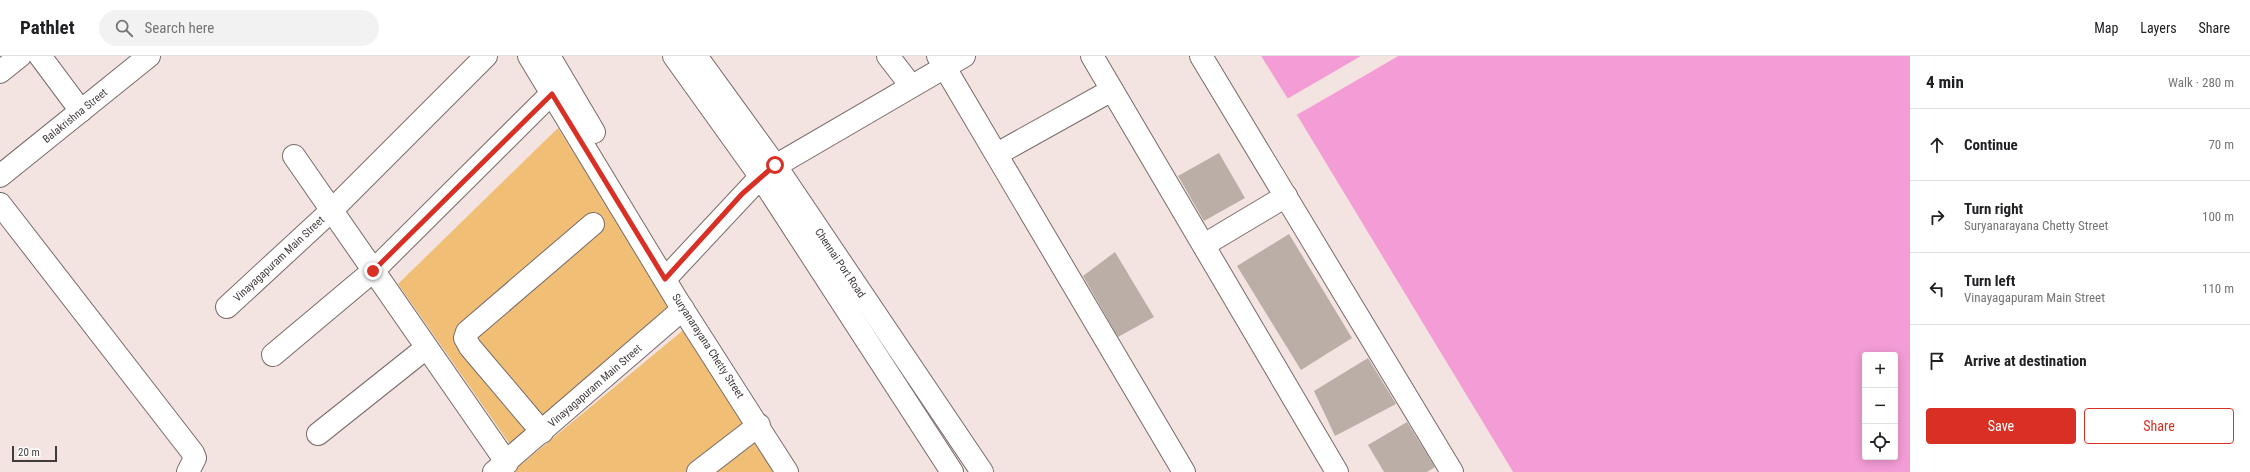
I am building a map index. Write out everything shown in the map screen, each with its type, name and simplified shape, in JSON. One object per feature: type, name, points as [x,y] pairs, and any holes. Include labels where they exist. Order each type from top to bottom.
[{"type":"street","points":[[0,72],[20,56]]},
{"type":"street","points":[[40,56],[81,112]]},
{"type":"street","name":"Balakrishna Street","points":[[0,176],[149,56]]},
{"type":"street","name":"Vinayagapuram Main Street","points":[[227,307],[331,211],[486,56]]},
{"type":"street","name":"Suryanarayana Chetty Street","points":[[529,56],[676,285],[802,472]]},
{"type":"street","name":"Suryanarayana Chetty Street","points":[[549,56],[676,285],[787,472]]},
{"type":"street","name":"Chennai Port Road","points":[[674,56],[766,175],[982,472]]},
{"type":"street","name":"Chennai Port Road","points":[[696,56],[766,175],[952,472]]},
{"type":"street","points":[[888,56],[905,78]]},
{"type":"street","name":"Vinayagapuram Main Street","points":[[294,156],[426,348],[500,467],[542,432],[676,285],[766,175],[942,61],[964,56]]},
{"type":"street","points":[[1092,56],[1337,472]]},
{"type":"street","points":[[1202,56],[1452,472]]},
{"type":"street","points":[[942,61],[1184,472]]},
{"type":"street","points":[[997,154],[1112,90]]},
{"type":"street","points":[[273,355],[373,271],[552,94]]},
{"type":"street","points":[[1204,245],[1286,196]]},
{"type":"street","points":[[0,204],[193,453],[195,458],[188,472]]},
{"type":"street","points":[[542,432],[470,347],[466,338],[467,332],[593,224]]},
{"type":"street","points":[[318,434],[426,348]]},
{"type":"street","points":[[698,472],[759,425]]},
{"type":"shaded area","points":[[1261,56],[1361,56],[1287,99]]},
{"type":"shaded area","points":[[1398,56],[1910,56],[1910,472],[1513,472],[1296,115]]},
{"type":"shaded area","points":[[558,128],[674,308],[512,447],[398,284]]},
{"type":"shaded area","points":[[687,327],[778,472],[512,472]]},
{"type":"pier","points":[[1259,56],[1261,56],[1288,99],[1363,56],[1288,101]]},
{"type":"pier","points":[[1394,56],[1398,56],[1297,115],[1513,472],[1510,472],[1295,116]]},
{"type":"building","points":[[1219,153],[1245,198],[1204,221],[1178,176]]},
{"type":"building","points":[[1289,234],[1352,338],[1301,370],[1237,266]]},
{"type":"building","points":[[1115,252],[1154,317],[1118,337],[1083,276]]},
{"type":"building","points":[[1368,358],[1396,404],[1335,436],[1314,391]]},
{"type":"building","points":[[1407,422],[1435,467],[1427,472],[1384,472],[1368,445]]},
{"type":"route","points":[[373,271],[552,94],[665,279],[742,194],[760,176],[775,165]]}]
